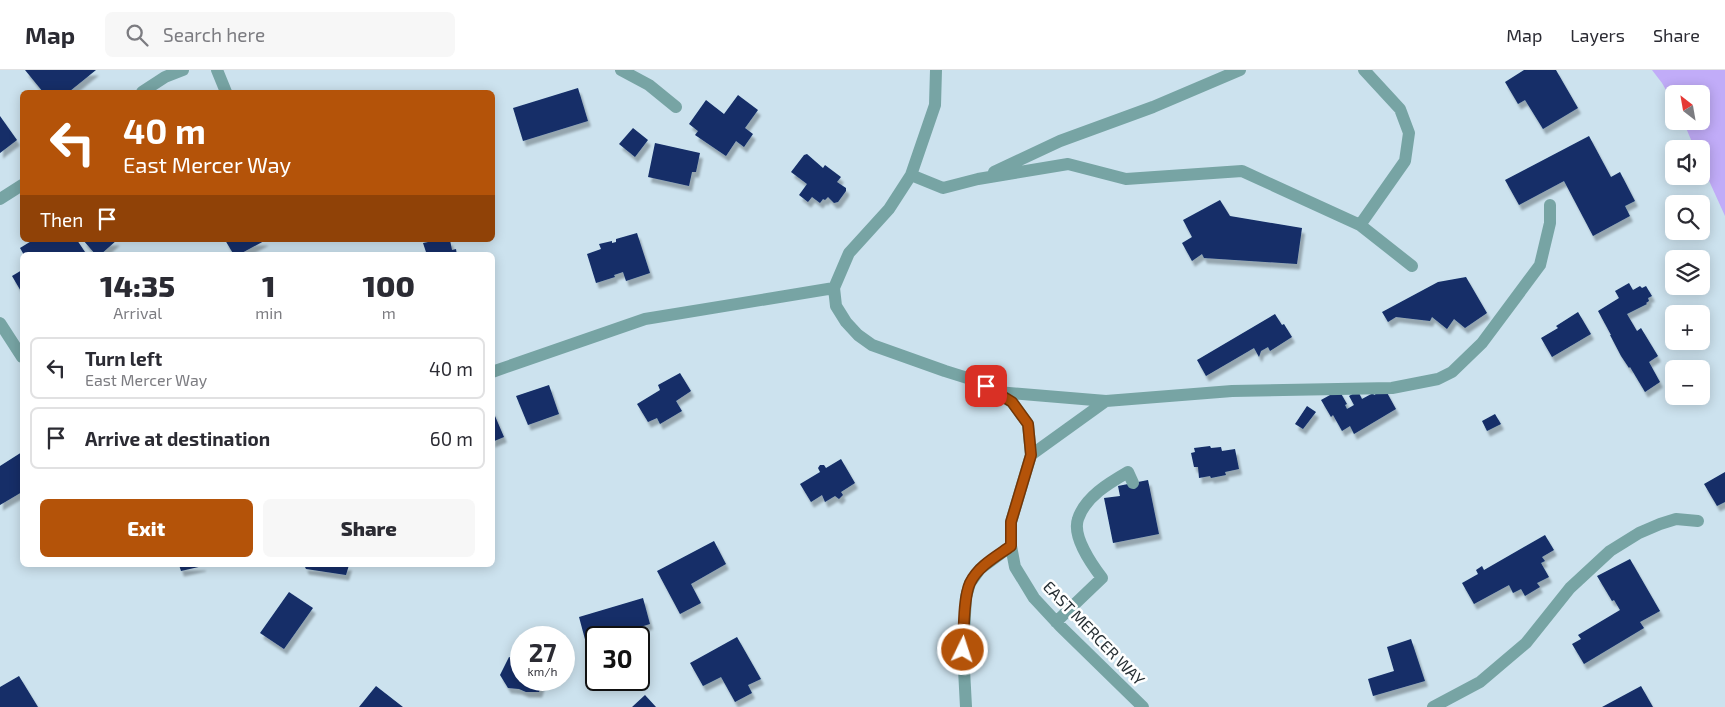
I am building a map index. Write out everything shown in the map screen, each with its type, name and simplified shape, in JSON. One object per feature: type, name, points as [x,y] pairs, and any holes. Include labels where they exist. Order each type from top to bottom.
[{"type":"street","points":[[145,90],[165,77],[183,70]]},
{"type":"street","points":[[217,70],[225,90]]},
{"type":"street","points":[[621,70],[649,85],[676,107]]},
{"type":"street","points":[[495,371],[645,318],[834,288],[849,253],[889,209],[911,175],[935,105],[936,70]]},
{"type":"street","points":[[978,179],[1060,141],[1153,107],[1240,70]]},
{"type":"street","points":[[1360,225],[1405,161],[1409,133],[1400,109],[1364,70]]},
{"type":"street","points":[[911,175],[944,188],[978,179],[1068,164],[1126,179],[1242,171],[1360,225],[1412,266]]},
{"type":"street","points":[[0,200],[20,186]]},
{"type":"street","points":[[995,391],[1106,401],[1232,391],[1392,388],[1438,378],[1452,372],[1482,343],[1540,265],[1550,224],[1550,205]]},
{"type":"street","name":"EAST MERCER WAY","points":[[834,288],[836,306],[846,322],[858,335],[872,345],[945,372],[977,381],[1012,402],[1028,424],[1031,455],[1011,522],[1011,546],[1015,567],[1034,598],[1056,622],[1144,706]]},
{"type":"street","points":[[0,323],[20,354]]},
{"type":"street","points":[[1031,455],[1106,401]]},
{"type":"street","points":[[1056,622],[1102,578],[1090,563],[1079,539],[1077,520],[1085,506],[1106,485],[1128,472],[1133,483]]},
{"type":"street","points":[[1433,707],[1480,682],[1526,643],[1570,588],[1610,551],[1639,533],[1660,524],[1676,519],[1698,521]]},
{"type":"street","points":[[966,707],[963,650],[966,597],[970,583],[980,570],[1011,546]]},
{"type":"shaded area","points":[[1652,70],[1725,70],[1725,216],[1710,183],[1710,140],[1691,140],[1687,130],[1710,130],[1710,85],[1665,85],[1665,88]]},
{"type":"building","points":[[25,70],[96,70],[71,90],[41,90]]},
{"type":"building","points":[[1524,70],[1556,70],[1578,108],[1543,129],[1525,100],[1518,104],[1505,82]]},
{"type":"building","points":[[578,88],[588,121],[523,141],[513,108]]},
{"type":"building","points":[[738,95],[758,110],[745,128],[753,134],[744,147],[736,141],[726,156],[695,135],[698,131],[689,124],[706,100],[724,114]]},
{"type":"building","points":[[0,116],[17,140],[0,153]]},
{"type":"building","points":[[633,128],[648,140],[635,157],[619,144]]},
{"type":"building","points":[[1589,136],[1611,177],[1620,172],[1635,201],[1625,206],[1630,216],[1593,236],[1564,181],[1519,205],[1505,180]]},
{"type":"building","points":[[655,143],[700,153],[696,172],[692,172],[689,186],[648,177]]},
{"type":"building","points":[[807,154],[823,168],[825,165],[841,177],[837,182],[846,188],[846,191],[838,202],[834,203],[828,197],[820,203],[812,197],[808,202],[799,195],[807,184],[791,172],[804,155]]},
{"type":"building","points":[[1220,200],[1230,216],[1302,228],[1297,264],[1204,258],[1202,254],[1192,261],[1182,243],[1192,237],[1183,220]]},
{"type":"building","points":[[637,233],[650,273],[626,281],[623,272],[614,275],[615,277],[596,283],[587,254],[601,249],[599,244],[616,242],[616,239]]},
{"type":"building","points":[[30,242],[78,242],[85,252],[22,252],[20,248]]},
{"type":"building","points":[[85,242],[115,242],[103,252],[93,252]]},
{"type":"building","points":[[226,242],[262,242],[244,252],[232,252]]},
{"type":"building","points":[[450,242],[452,250],[456,249],[456,252],[426,252],[423,243]]},
{"type":"building","points":[[20,271],[20,290],[12,276]]},
{"type":"building","points":[[1466,277],[1487,313],[1465,328],[1454,319],[1447,329],[1432,317],[1430,321],[1396,317],[1388,322],[1382,312],[1438,282]]},
{"type":"building","points":[[1629,283],[1633,290],[1640,286],[1642,288],[1646,286],[1652,296],[1648,298],[1647,304],[1627,314],[1637,331],[1641,328],[1658,356],[1649,362],[1660,382],[1645,392],[1621,356],[1598,311],[1619,298],[1615,291]]},
{"type":"building","points":[[1578,312],[1591,334],[1552,357],[1541,338],[1558,328],[1556,326]]},
{"type":"building","points":[[1275,314],[1292,337],[1270,351],[1268,347],[1261,351],[1259,357],[1254,348],[1206,376],[1197,360]]},
{"type":"building","points":[[680,373],[691,391],[676,401],[682,411],[660,424],[657,418],[648,422],[637,404],[660,390],[658,385]]},
{"type":"building","points":[[549,385],[559,414],[528,425],[516,396]]},
{"type":"building","points":[[1385,389],[1396,409],[1354,434],[1350,426],[1342,431],[1333,415],[1331,417],[1321,400],[1339,390],[1347,404],[1345,405],[1347,409],[1354,405],[1349,396],[1358,391],[1362,399]]},
{"type":"building","points":[[1307,406],[1316,412],[1303,429],[1295,424]]},
{"type":"building","points":[[1495,414],[1501,424],[1487,431],[1482,421]]},
{"type":"building","points":[[495,416],[504,437],[495,441]]},
{"type":"building","points":[[1210,446],[1211,448],[1221,447],[1222,451],[1235,449],[1239,469],[1225,472],[1226,475],[1199,478],[1198,467],[1194,467],[1191,453],[1195,452],[1194,448]]},
{"type":"building","points":[[20,453],[20,493],[0,505],[0,466]]},
{"type":"building","points":[[841,459],[855,483],[841,492],[843,495],[839,499],[835,496],[825,502],[822,495],[811,502],[800,484],[820,472],[818,468],[820,465],[824,465],[826,468]]},
{"type":"building","points":[[1725,472],[1725,502],[1717,506],[1704,484]]},
{"type":"building","points":[[1148,480],[1159,534],[1113,543],[1104,498],[1120,496],[1118,486]]},
{"type":"building","points":[[1545,535],[1554,550],[1542,557],[1545,561],[1541,563],[1549,577],[1537,583],[1540,587],[1525,596],[1521,589],[1513,593],[1509,585],[1474,604],[1462,583],[1478,574],[1476,570],[1482,566],[1484,570]]},
{"type":"building","points":[[714,541],[726,564],[691,584],[701,603],[680,614],[657,571]]},
{"type":"building","points":[[1630,559],[1660,611],[1640,622],[1644,628],[1584,664],[1572,644],[1581,639],[1578,635],[1620,610],[1614,600],[1612,601],[1597,576]]},
{"type":"building","points":[[180,567],[199,567],[181,571]]},
{"type":"building","points":[[305,567],[348,567],[346,575],[306,569]]},
{"type":"building","points":[[289,592],[313,608],[284,649],[260,633]]},
{"type":"building","points":[[643,598],[650,624],[644,626],[585,626],[585,639],[579,617]]},
{"type":"building","points":[[737,637],[761,679],[748,685],[752,693],[735,702],[721,677],[703,686],[690,663]]},
{"type":"building","points":[[1411,639],[1425,681],[1373,696],[1368,679],[1394,671],[1387,647]]},
{"type":"building","points":[[509,657],[510,657],[510,688],[500,675]]},
{"type":"building","points":[[19,676],[38,707],[0,707],[0,687]]},
{"type":"building","points":[[376,686],[403,707],[359,707]]},
{"type":"building","points":[[1641,686],[1653,707],[1602,707]]},
{"type":"building","points":[[645,695],[656,707],[632,707]]},
{"type":"route","points":[[963,650],[966,597],[970,583],[991,560],[1011,546],[1011,522],[1031,455],[1028,424],[1012,402],[986,386]]}]
